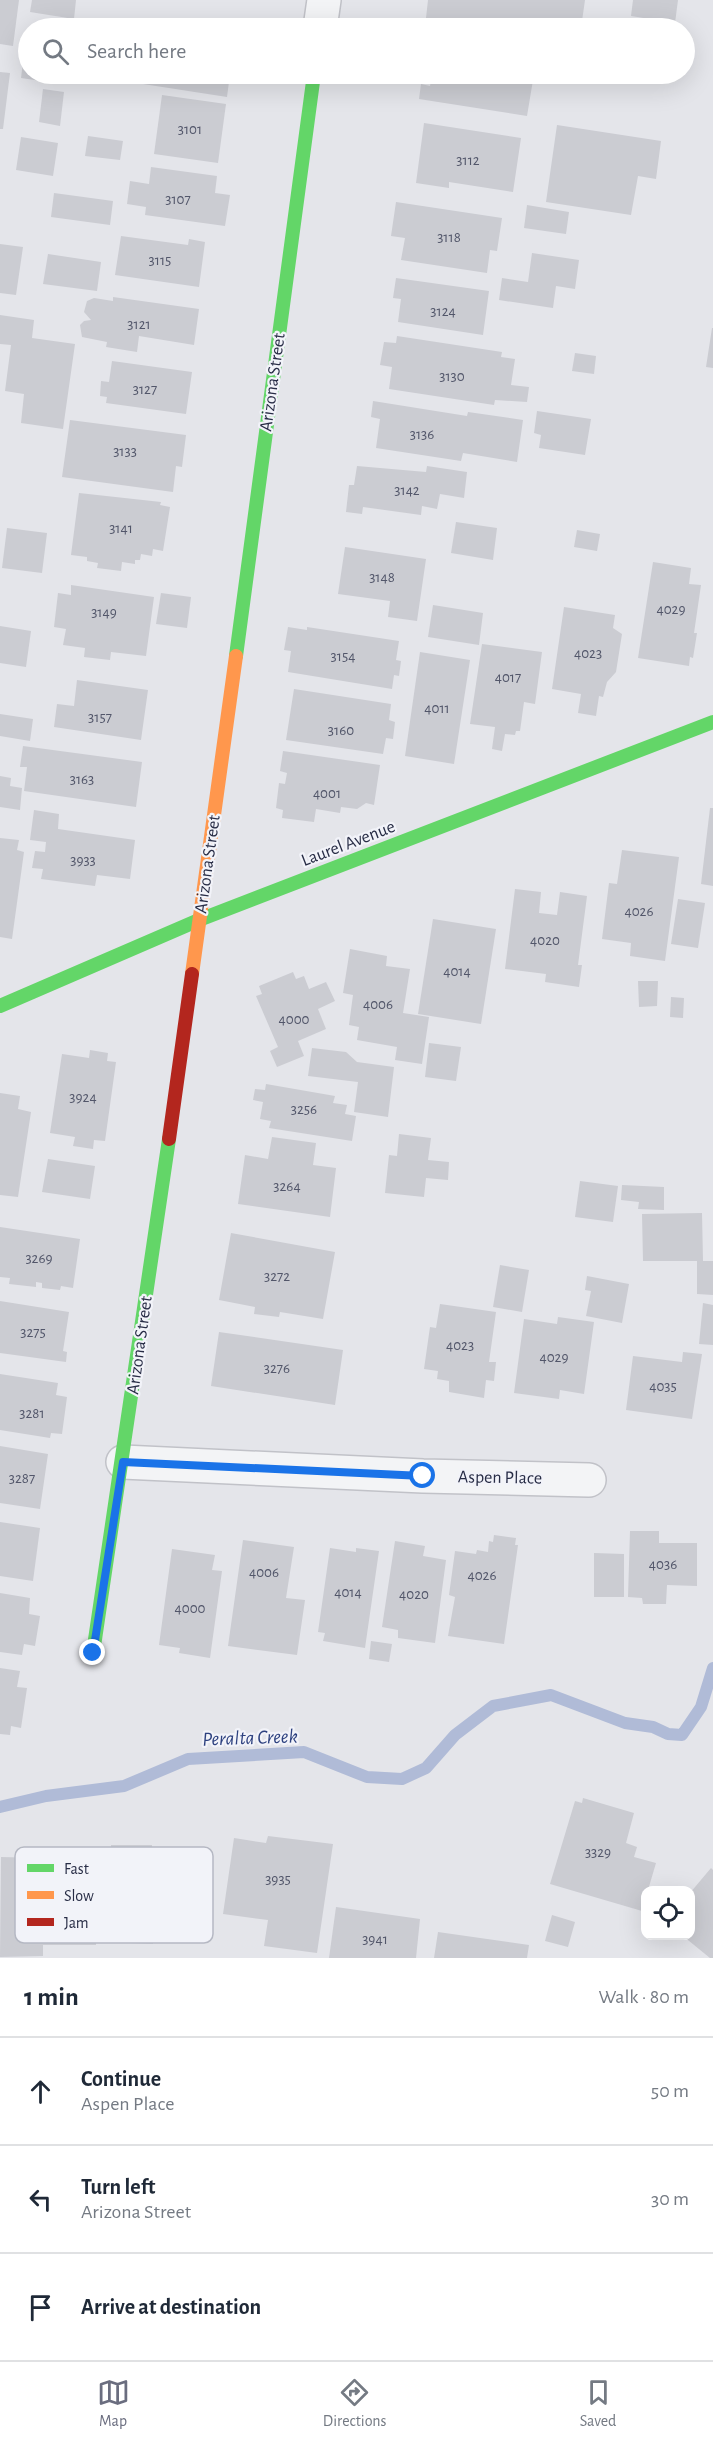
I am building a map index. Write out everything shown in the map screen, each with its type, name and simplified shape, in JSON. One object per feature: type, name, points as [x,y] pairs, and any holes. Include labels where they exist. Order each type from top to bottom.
[{"type":"street","points":[[321,18],[324,0]]},
{"type":"street","name":"Arizona Street","points":[[93,1653],[123,1462],[199,920],[313,84]]},
{"type":"street","name":"Laurel Avenue","points":[[0,1006],[199,920],[713,722]]},
{"type":"street","name":"Aspen Place","points":[[123,1462],[423,1476],[589,1480]]},
{"type":"building","points":[[0,0],[19,0],[13,46],[0,44]]},
{"type":"building","points":[[32,0],[76,0],[74,18],[30,12]]},
{"type":"building","points":[[428,0],[585,0],[582,18],[426,18]]},
{"type":"building","points":[[633,0],[678,0],[676,18],[631,16]]},
{"type":"building","points":[[0,72],[10,73],[3,129],[0,129]]},
{"type":"building","points":[[143,84],[229,84],[227,97]]},
{"type":"building","points":[[421,84],[430,86],[430,84],[532,84],[527,116],[419,99]]},
{"type":"building","points":[[43,89],[64,92],[60,126],[39,122]]},
{"type":"building","points":[[162,95],[226,104],[218,163],[154,154]]},
{"type":"building","points":[[424,123],[521,138],[513,192],[449,182],[449,188],[416,183]]},
{"type":"building","points":[[557,125],[661,141],[656,179],[638,176],[631,215],[546,202]]},
{"type":"building","points":[[88,136],[123,141],[120,160],[85,156]]},
{"type":"building","points":[[21,137],[58,143],[53,176],[16,170]]},
{"type":"building","points":[[151,167],[217,176],[215,193],[230,195],[225,226],[145,215],[146,207],[127,204],[130,181],[149,184]]},
{"type":"building","points":[[54,193],[113,201],[110,225],[51,217]]},
{"type":"building","points":[[396,202],[502,218],[497,251],[490,250],[487,273],[401,260],[405,238],[391,236]]},
{"type":"building","points":[[527,205],[569,212],[566,234],[524,228]]},
{"type":"building","points":[[121,236],[188,245],[189,239],[205,242],[199,287],[115,275]]},
{"type":"building","points":[[0,244],[23,247],[16,295],[0,293]]},
{"type":"building","points":[[532,253],[579,260],[575,289],[556,286],[553,308],[499,300],[502,278],[528,282]]},
{"type":"building","points":[[48,254],[101,262],[97,291],[43,284]]},
{"type":"building","points":[[396,278],[489,291],[483,335],[398,322],[401,299],[393,298]]},
{"type":"building","points":[[113,297],[199,309],[194,345],[139,336],[137,352],[106,347],[107,342],[82,337],[80,325],[84,321],[91,320],[84,312],[87,301],[94,298],[113,301]]},
{"type":"building","points":[[0,315],[34,320],[32,338],[75,344],[63,429],[21,423],[24,394],[5,391],[11,345],[0,344]]},
{"type":"building","points":[[713,328],[713,368],[706,367]]},
{"type":"building","points":[[397,336],[502,352],[501,357],[515,359],[511,385],[529,387],[527,402],[495,400],[494,405],[389,389],[392,367],[380,365],[384,342],[396,343]]},
{"type":"building","points":[[575,353],[596,356],[594,374],[572,371]]},
{"type":"building","points":[[112,361],[192,372],[186,414],[106,403],[107,397],[100,396],[101,381],[109,382]]},
{"type":"building","points":[[373,401],[467,416],[468,412],[523,420],[517,462],[463,453],[461,461],[376,448],[380,419],[371,417]]},
{"type":"building","points":[[537,411],[591,419],[585,455],[539,448],[541,435],[534,433]]},
{"type":"building","points":[[70,420],[186,435],[182,467],[176,466],[173,492],[62,477]]},
{"type":"building","points":[[357,466],[426,472],[427,466],[467,472],[464,498],[440,494],[437,509],[422,506],[421,515],[363,507],[362,514],[346,512],[349,485],[354,485]]},
{"type":"building","points":[[79,493],[161,502],[160,505],[170,507],[163,551],[153,549],[152,556],[141,554],[140,560],[135,560],[135,564],[122,562],[121,571],[97,568],[98,563],[87,561],[87,557],[71,555]]},
{"type":"building","points":[[456,522],[497,528],[493,560],[451,553]]},
{"type":"building","points":[[7,528],[47,533],[42,573],[2,568]]},
{"type":"building","points":[[577,530],[600,534],[597,551],[574,547]]},
{"type":"building","points":[[345,547],[426,559],[417,621],[388,617],[390,601],[338,594]]},
{"type":"building","points":[[653,562],[691,568],[689,584],[701,585],[694,633],[697,633],[693,658],[690,657],[689,666],[638,658]]},
{"type":"building","points":[[71,585],[154,597],[146,656],[111,652],[110,660],[84,657],[85,648],[63,645],[66,629],[54,627],[58,593],[71,595]]},
{"type":"building","points":[[161,593],[191,597],[187,628],[156,624]]},
{"type":"building","points":[[433,605],[483,613],[479,645],[428,637]]},
{"type":"building","points":[[564,607],[615,615],[613,628],[622,634],[616,672],[607,682],[603,697],[599,696],[596,716],[578,713],[581,694],[552,689]]},
{"type":"building","points":[[0,626],[31,631],[26,667],[0,663]]},
{"type":"building","points":[[288,627],[307,630],[307,627],[399,641],[396,660],[401,661],[399,676],[394,675],[392,689],[288,672],[291,651],[284,650]]},
{"type":"building","points":[[482,644],[542,652],[535,704],[524,702],[520,731],[516,731],[515,735],[505,734],[502,751],[492,749],[495,727],[470,724]]},
{"type":"building","points":[[420,652],[470,660],[454,764],[405,756]]},
{"type":"building","points":[[77,680],[148,690],[141,740],[54,727],[57,704],[74,706]]},
{"type":"building","points":[[294,689],[391,704],[389,720],[395,722],[393,739],[386,738],[383,754],[286,740]]},
{"type":"building","points":[[0,714],[33,719],[30,741],[0,736]]},
{"type":"building","points":[[23,746],[142,762],[136,807],[24,791],[27,767],[20,767]]},
{"type":"building","points":[[283,751],[380,765],[374,805],[366,803],[357,809],[341,807],[340,813],[316,809],[314,822],[282,818],[283,810],[276,808],[279,783],[285,784],[287,773],[280,771]]},
{"type":"building","points":[[0,776],[11,778],[10,786],[22,788],[20,810],[0,807]]},
{"type":"building","points":[[710,808],[713,808],[713,886],[701,884]]},
{"type":"building","points":[[34,810],[59,814],[58,829],[135,840],[130,879],[97,875],[95,886],[41,879],[43,869],[32,868],[35,851],[45,852],[46,842],[30,840]]},
{"type":"building","points":[[0,838],[19,840],[17,850],[24,852],[12,939],[0,937]]},
{"type":"building","points":[[622,850],[679,857],[665,961],[630,956],[631,943],[602,939],[609,883],[617,884]]},
{"type":"building","points":[[515,889],[541,892],[539,913],[557,915],[560,892],[587,896],[578,965],[582,965],[579,987],[545,982],[546,974],[505,969]]},
{"type":"building","points":[[678,899],[705,903],[698,948],[671,944]]},
{"type":"building","points":[[433,919],[496,929],[481,1024],[418,1014]]},
{"type":"building","points":[[350,949],[387,956],[386,966],[410,969],[403,1013],[429,1017],[422,1064],[395,1060],[397,1047],[357,1040],[359,1027],[349,1025],[353,995],[343,993]]},
{"type":"building","points":[[293,972],[296,979],[304,976],[309,989],[326,982],[335,1001],[318,1009],[326,1029],[298,1041],[304,1056],[277,1067],[270,1051],[278,1047],[256,996],[262,994],[259,986]]},
{"type":"building","points":[[638,981],[658,981],[657,1006],[639,1007]]},
{"type":"building","points":[[671,997],[684,998],[683,1018],[670,1017]]},
{"type":"building","points":[[429,1043],[461,1047],[456,1081],[425,1077]]},
{"type":"building","points":[[312,1048],[346,1052],[357,1062],[394,1067],[388,1117],[354,1112],[358,1082],[308,1076]]},
{"type":"building","points":[[90,1050],[108,1053],[107,1061],[116,1062],[105,1141],[94,1140],[93,1149],[73,1146],[75,1137],[50,1133],[62,1054],[89,1058]]},
{"type":"building","points":[[266,1084],[335,1096],[333,1103],[347,1105],[345,1114],[356,1116],[352,1141],[269,1128],[271,1121],[260,1119],[263,1102],[253,1100],[255,1089],[265,1090]]},
{"type":"building","points":[[0,1093],[20,1096],[18,1109],[31,1112],[18,1197],[0,1195]]},
{"type":"building","points":[[399,1134],[431,1138],[428,1160],[449,1162],[448,1180],[426,1178],[424,1197],[385,1193],[389,1155],[397,1156]]},
{"type":"building","points":[[272,1137],[316,1143],[313,1165],[336,1168],[330,1217],[238,1204],[245,1155],[268,1159]]},
{"type":"building","points":[[48,1159],[95,1166],[90,1199],[42,1192]]},
{"type":"building","points":[[580,1181],[618,1186],[613,1222],[575,1217]]},
{"type":"building","points":[[622,1185],[664,1187],[664,1210],[638,1209],[639,1202],[621,1200]]},
{"type":"building","points":[[702,1213],[703,1261],[713,1261],[713,1295],[697,1294],[697,1261],[643,1261],[642,1214]]},
{"type":"building","points":[[0,1227],[80,1239],[73,1288],[61,1286],[60,1290],[42,1288],[42,1283],[36,1282],[36,1287],[9,1284],[10,1278],[0,1277]]},
{"type":"building","points":[[231,1233],[335,1252],[323,1319],[280,1312],[279,1317],[254,1314],[255,1307],[219,1300]]},
{"type":"building","points":[[500,1265],[529,1270],[522,1312],[493,1307]]},
{"type":"building","points":[[587,1276],[629,1284],[622,1323],[586,1316],[591,1291],[585,1290]]},
{"type":"building","points":[[0,1301],[69,1312],[63,1351],[67,1352],[66,1362],[0,1353]]},
{"type":"building","points":[[703,1303],[713,1305],[713,1345],[699,1344]]},
{"type":"building","points":[[440,1304],[496,1312],[489,1362],[496,1362],[494,1381],[486,1380],[484,1398],[449,1392],[449,1381],[437,1379],[438,1371],[424,1369],[430,1327],[436,1328]]},
{"type":"building","points":[[558,1317],[594,1322],[584,1394],[560,1390],[559,1399],[514,1393],[524,1319],[557,1324]]},
{"type":"building","points":[[219,1332],[343,1350],[335,1405],[211,1386]]},
{"type":"building","points":[[683,1352],[702,1354],[692,1419],[626,1410],[633,1356],[682,1362]]},
{"type":"building","points":[[0,1374],[58,1383],[56,1395],[67,1397],[62,1434],[51,1433],[50,1438],[0,1430]]},
{"type":"building","points":[[0,1446],[48,1454],[40,1509],[0,1503]]},
{"type":"building","points":[[0,1522],[40,1528],[33,1581],[0,1576]]},
{"type":"building","points":[[630,1531],[659,1531],[659,1543],[697,1543],[697,1586],[667,1585],[666,1604],[643,1604],[642,1598],[628,1597]]},
{"type":"building","points":[[494,1535],[516,1538],[515,1545],[518,1545],[504,1644],[448,1636],[455,1597],[449,1595],[455,1551],[476,1554],[477,1550],[488,1552],[489,1541],[493,1542]]},
{"type":"building","points":[[243,1540],[294,1547],[286,1598],[305,1600],[297,1655],[228,1646]]},
{"type":"building","points":[[395,1541],[425,1546],[423,1556],[446,1560],[435,1643],[398,1638],[398,1630],[382,1627]]},
{"type":"building","points":[[330,1548],[356,1552],[356,1548],[379,1551],[365,1648],[323,1641],[325,1633],[318,1632]]},
{"type":"building","points":[[172,1549],[215,1555],[212,1570],[222,1571],[210,1658],[179,1653],[180,1648],[159,1645]]},
{"type":"building","points":[[594,1553],[624,1554],[624,1597],[594,1597]]},
{"type":"building","points":[[0,1593],[30,1598],[29,1614],[40,1616],[35,1646],[24,1644],[22,1655],[0,1652]]},
{"type":"building","points":[[371,1641],[392,1644],[389,1662],[369,1659]]},
{"type":"building","points":[[0,1668],[20,1671],[17,1687],[27,1688],[21,1728],[11,1726],[10,1735],[0,1734]]},
{"type":"building","points":[[583,1798],[634,1813],[626,1843],[637,1847],[634,1857],[656,1863],[649,1886],[641,1886],[641,1911],[550,1884],[575,1801],[582,1803]]},
{"type":"building","points":[[268,1836],[333,1844],[317,1953],[264,1946],[268,1920],[223,1914],[234,1838],[266,1843]]},
{"type":"building","points":[[111,1845],[152,1845],[152,1847],[111,1847]]},
{"type":"building","points":[[1,1857],[15,1857],[15,1943],[96,1943],[96,1945],[43,1945],[43,1956],[0,1957]]},
{"type":"building","points":[[711,1868],[713,1870],[713,1958],[688,1940],[695,1940],[695,1887]]},
{"type":"building","points":[[336,1907],[420,1919],[416,1958],[329,1958]]},
{"type":"building","points":[[552,1915],[575,1922],[568,1947],[545,1941]]},
{"type":"building","points":[[438,1932],[529,1945],[527,1958],[434,1958]]},
{"type":"waterway","name":"Peralta Creek","points":[[0,1807],[46,1796],[124,1786],[188,1759],[304,1752],[367,1777],[402,1779],[426,1768],[455,1735],[493,1706],[551,1695],[625,1723],[653,1727],[668,1734],[682,1735],[701,1707],[713,1668]]},
{"type":"traffic: fast","points":[[236,656],[313,84]]},
{"type":"traffic: fast","points":[[0,1006],[199,920],[713,722]]},
{"type":"traffic: fast","points":[[93,1653],[169,1139]]},
{"type":"traffic: slow","points":[[192,974],[236,656]]},
{"type":"traffic: jam","points":[[169,1139],[192,974]]},
{"type":"route","points":[[93,1653],[123,1462],[423,1476]]}]
